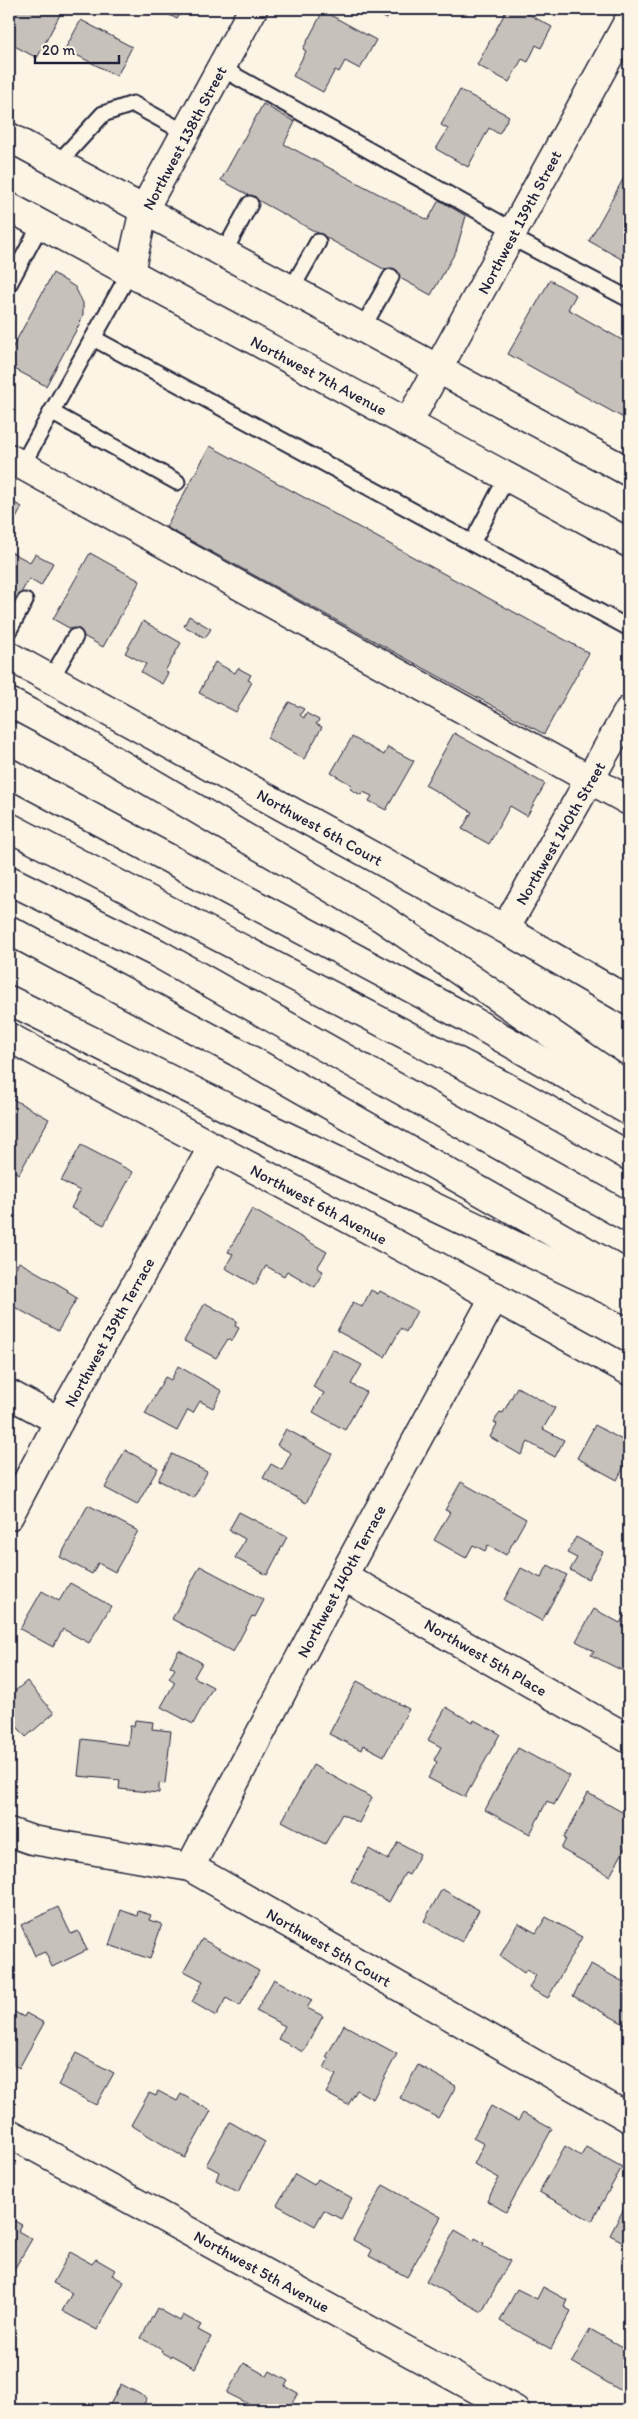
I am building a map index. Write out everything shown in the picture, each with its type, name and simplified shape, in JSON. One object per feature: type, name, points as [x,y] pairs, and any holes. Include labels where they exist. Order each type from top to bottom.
[{"type":"main road","name":"Northwest 138th Street","points":[[130,272],[144,209],[253,9]]},
{"type":"main road","name":"Northwest 139th Street","points":[[408,423],[440,369],[629,20]]},
{"type":"main road","points":[[9,137],[292,288],[629,472]]},
{"type":"main road","name":"Northwest 7th Avenue","points":[[11,213],[41,224],[629,543]]},
{"type":"main road","points":[[15,462],[629,801]]},
{"type":"main road","name":"Northwest 6th Court","points":[[9,656],[505,929],[629,1001]]},
{"type":"main road","points":[[9,702],[76,738],[382,918],[629,1087]]},
{"type":"main road","name":"Northwest 140th Street","points":[[505,929],[629,710]]},
{"type":"main road","points":[[9,773],[469,1019],[629,1111]]},
{"type":"main road","points":[[9,827],[410,1037],[629,1156]]},
{"type":"main road","points":[[9,880],[157,953],[629,1218]]},
{"type":"main road","points":[[9,930],[238,1052],[629,1276]]},
{"type":"main road","points":[[9,1000],[256,1122],[629,1300]]},
{"type":"main road","name":"Northwest 6th Avenue","points":[[9,1037],[212,1148],[495,1296],[629,1371]]},
{"type":"main road","name":"Northwest 139th Terrace","points":[[9,1516],[59,1421],[212,1148]]},
{"type":"main road","name":"Northwest 140th Terrace","points":[[190,1867],[343,1576],[495,1296]]},
{"type":"main road","points":[[9,1394],[59,1421]]},
{"type":"main road","name":"Northwest 5th Place","points":[[343,1576],[629,1739]]},
{"type":"main road","name":"Northwest 5th Court","points":[[9,1832],[32,1840],[190,1867],[629,2118]]},
{"type":"main road","name":"Northwest 5th Avenue","points":[[9,2133],[515,2410]]},
{"type":"lane","points":[[221,68],[629,299]]},
{"type":"lane","points":[[58,163],[103,114],[133,104],[186,133]]},
{"type":"lane","points":[[224,252],[250,204]]},
{"type":"lane","points":[[9,284],[41,224]]},
{"type":"lane","points":[[292,288],[318,242]]},
{"type":"lane","points":[[15,462],[52,412],[130,272]]},
{"type":"lane","points":[[363,328],[391,277]]},
{"type":"lane","points":[[93,338],[629,628]]},
{"type":"lane","points":[[52,412],[177,482]]},
{"type":"lane","points":[[472,543],[507,477]]},
{"type":"lane","points":[[9,630],[25,601]]},
{"type":"lane","points":[[51,679],[75,637]]},
{"type":"building","points":[[9,9],[63,9],[37,58],[9,43]]},
{"type":"building","points":[[158,9],[183,9],[177,19]]},
{"type":"building","points":[[367,9],[392,9],[387,19]]},
{"type":"building","points":[[507,9],[519,9],[552,27],[541,48],[536,45],[528,62],[522,59],[509,82],[477,65]]},
{"type":"building","points":[[323,11],[376,40],[360,69],[345,61],[339,72],[335,70],[323,92],[293,76],[306,51],[303,49]]},
{"type":"building","points":[[81,20],[132,47],[117,76],[65,49]]},
{"type":"building","points":[[460,90],[509,116],[499,134],[489,128],[468,167],[436,149],[448,129],[441,125]]},
{"type":"building","points":[[263,104],[295,122],[284,144],[428,220],[439,200],[466,216],[456,251],[431,295],[221,180]]},
{"type":"building","points":[[627,172],[629,173],[629,253],[625,261],[589,241]]},
{"type":"building","points":[[53,273],[75,287],[83,303],[83,314],[46,386],[9,366],[9,354]]},
{"type":"building","points":[[550,280],[576,295],[568,309],[629,344],[629,421],[508,354]]},
{"type":"building","points":[[210,446],[589,653],[544,734],[166,527]]},
{"type":"building","points":[[9,500],[22,507],[9,532]]},
{"type":"building","points":[[9,551],[30,562],[35,554],[53,563],[41,586],[29,579],[18,598],[9,593]]},
{"type":"building","points":[[90,553],[140,581],[103,647],[53,619]]},
{"type":"building","points":[[189,616],[211,629],[205,638],[184,626]]},
{"type":"building","points":[[143,621],[181,643],[165,671],[168,673],[162,684],[141,672],[146,664],[125,653]]},
{"type":"building","points":[[215,662],[235,673],[238,668],[251,675],[248,680],[252,682],[236,712],[199,693]]},
{"type":"building","points":[[289,702],[304,709],[300,715],[304,718],[306,713],[319,720],[316,724],[322,727],[304,759],[267,738]]},
{"type":"building","points":[[454,733],[545,784],[527,816],[510,806],[489,844],[462,829],[472,812],[425,785]]},
{"type":"building","points":[[352,737],[384,755],[388,747],[414,761],[386,810],[369,801],[372,796],[363,792],[361,795],[350,789],[352,785],[331,773]]},
{"type":"building","points":[[9,1097],[49,1119],[19,1174],[9,1169]]},
{"type":"building","points":[[81,1145],[133,1172],[104,1225],[71,1208],[80,1191],[61,1181]]},
{"type":"building","points":[[252,1209],[327,1252],[317,1268],[323,1271],[315,1287],[287,1271],[284,1276],[266,1266],[255,1285],[225,1268],[233,1254],[228,1252]]},
{"type":"building","points":[[19,1262],[68,1290],[67,1292],[77,1298],[58,1331],[9,1304],[9,1281]]},
{"type":"building","points":[[371,1290],[378,1294],[380,1291],[417,1311],[406,1332],[401,1328],[385,1357],[337,1331],[353,1302],[362,1307]]},
{"type":"building","points":[[205,1303],[237,1321],[235,1326],[239,1328],[232,1341],[228,1339],[216,1358],[184,1341]]},
{"type":"building","points":[[332,1349],[362,1365],[351,1384],[366,1392],[345,1430],[313,1412],[324,1393],[313,1387]]},
{"type":"building","points":[[178,1366],[222,1391],[213,1408],[200,1401],[193,1413],[188,1410],[177,1431],[145,1414],[165,1377],[171,1380]]},
{"type":"building","points":[[517,1387],[555,1408],[543,1429],[564,1440],[555,1457],[528,1442],[521,1455],[490,1437],[497,1424],[494,1422],[500,1412],[503,1413]]},
{"type":"building","points":[[595,1425],[626,1442],[627,1439],[629,1440],[629,1457],[617,1480],[577,1458]]},
{"type":"building","points":[[286,1429],[332,1454],[306,1503],[263,1478],[271,1464],[282,1470],[291,1453],[277,1445]]},
{"type":"building","points":[[125,1450],[158,1468],[137,1505],[105,1488]]},
{"type":"building","points":[[172,1454],[207,1472],[194,1498],[158,1480]]},
{"type":"building","points":[[461,1482],[526,1519],[506,1555],[488,1545],[485,1551],[473,1545],[466,1558],[434,1540],[450,1512],[445,1510]]},
{"type":"building","points":[[88,1505],[138,1531],[115,1572],[98,1563],[92,1574],[60,1557]]},
{"type":"building","points":[[239,1512],[287,1537],[267,1575],[235,1558],[245,1539],[229,1530]]},
{"type":"building","points":[[576,1537],[603,1552],[588,1579],[570,1570],[577,1558],[567,1553]]},
{"type":"building","points":[[548,1565],[567,1575],[542,1621],[504,1600],[521,1568],[541,1578]]},
{"type":"building","points":[[200,1566],[264,1600],[255,1617],[252,1616],[233,1652],[172,1619]]},
{"type":"building","points":[[70,1583],[111,1606],[89,1643],[63,1629],[53,1647],[20,1629],[42,1591],[59,1601]]},
{"type":"building","points":[[594,1609],[620,1623],[624,1616],[629,1619],[629,1674],[591,1655],[594,1651],[576,1641]]},
{"type":"building","points":[[179,1650],[202,1663],[194,1677],[213,1687],[193,1724],[161,1707],[175,1682],[169,1678],[175,1669],[170,1666]]},
{"type":"building","points":[[27,1681],[54,1713],[26,1737],[9,1717],[9,1696]]},
{"type":"building","points":[[357,1681],[409,1709],[384,1756],[363,1745],[361,1750],[329,1734]]},
{"type":"building","points":[[446,1707],[473,1723],[474,1720],[500,1734],[465,1797],[428,1778],[437,1762],[434,1760],[441,1747],[428,1740]]},
{"type":"building","points":[[135,1720],[153,1722],[152,1729],[171,1731],[165,1784],[159,1783],[159,1793],[119,1789],[120,1780],[78,1776],[82,1739],[128,1745],[130,1726],[134,1726]]},
{"type":"building","points":[[518,1748],[570,1776],[554,1805],[547,1801],[530,1834],[485,1810]]},
{"type":"building","points":[[313,1765],[372,1798],[359,1823],[342,1814],[325,1844],[282,1821]]},
{"type":"building","points":[[588,1793],[629,1816],[629,1841],[610,1876],[561,1849],[566,1839],[564,1838]]},
{"type":"building","points":[[398,1842],[420,1854],[409,1875],[405,1873],[389,1902],[351,1881],[369,1849],[388,1860]]},
{"type":"building","points":[[442,1889],[479,1910],[462,1942],[424,1921]]},
{"type":"building","points":[[58,1907],[71,1934],[78,1931],[87,1950],[52,1967],[45,1952],[35,1956],[21,1925]]},
{"type":"building","points":[[121,1910],[137,1916],[138,1911],[151,1915],[149,1920],[162,1924],[150,1959],[109,1945]]},
{"type":"building","points":[[546,1917],[582,1937],[548,1998],[529,1988],[536,1975],[526,1970],[524,1973],[500,1956],[518,1923],[536,1933]]},
{"type":"building","points":[[202,1939],[259,1971],[240,2006],[226,1998],[216,2016],[192,2002],[203,1981],[184,1971]]},
{"type":"building","points":[[591,1964],[629,1985],[629,2019],[626,2025],[573,1996]]},
{"type":"building","points":[[274,1979],[312,2000],[307,2008],[323,2016],[303,2052],[278,2039],[285,2026],[256,2011]]},
{"type":"building","points":[[9,2009],[24,2017],[26,2013],[44,2023],[19,2068],[9,2062]]},
{"type":"building","points":[[344,2025],[397,2054],[373,2099],[357,2090],[348,2105],[326,2093],[336,2075],[324,2068],[329,2058],[326,2057]]},
{"type":"building","points":[[76,2053],[114,2073],[96,2105],[58,2085]]},
{"type":"building","points":[[418,2065],[456,2086],[438,2118],[400,2098]]},
{"type":"building","points":[[158,2091],[177,2101],[181,2094],[211,2111],[185,2158],[131,2125],[149,2093],[156,2096]]},
{"type":"building","points":[[491,2106],[518,2121],[523,2113],[552,2129],[506,2212],[487,2201],[499,2178],[474,2164],[484,2144],[473,2138]]},
{"type":"building","points":[[230,2122],[265,2142],[238,2192],[216,2180],[219,2172],[206,2165]]},
{"type":"building","points":[[565,2146],[581,2156],[586,2147],[622,2167],[592,2221],[539,2192]]},
{"type":"building","points":[[295,2174],[314,2185],[318,2179],[352,2198],[341,2219],[324,2210],[315,2226],[277,2205]]},
{"type":"building","points":[[383,2185],[441,2217],[407,2277],[369,2256],[372,2250],[353,2240]]},
{"type":"building","points":[[629,2199],[629,2245],[610,2235]]},
{"type":"building","points":[[9,2218],[22,2225],[18,2231],[32,2239],[9,2278]]},
{"type":"building","points":[[455,2230],[474,2241],[475,2238],[484,2243],[483,2246],[510,2261],[482,2312],[426,2281]]},
{"type":"building","points":[[70,2252],[92,2264],[96,2259],[115,2270],[112,2275],[124,2282],[97,2330],[62,2311],[72,2293],[53,2283]]},
{"type":"building","points":[[543,2287],[567,2300],[564,2307],[571,2311],[551,2349],[500,2321],[517,2289],[537,2299]]},
{"type":"building","points":[[157,2308],[180,2321],[183,2315],[201,2325],[198,2330],[211,2337],[195,2368],[171,2355],[170,2357],[166,2355],[161,2352],[162,2350],[141,2338]]},
{"type":"building","points":[[590,2329],[622,2347],[629,2335],[629,2386],[625,2393],[572,2362]]},
{"type":"building","points":[[244,2363],[267,2376],[270,2371],[288,2381],[285,2386],[298,2393],[288,2410],[246,2410],[249,2404],[227,2393]]},
{"type":"building","points":[[121,2384],[147,2398],[141,2410],[107,2410]]}]
